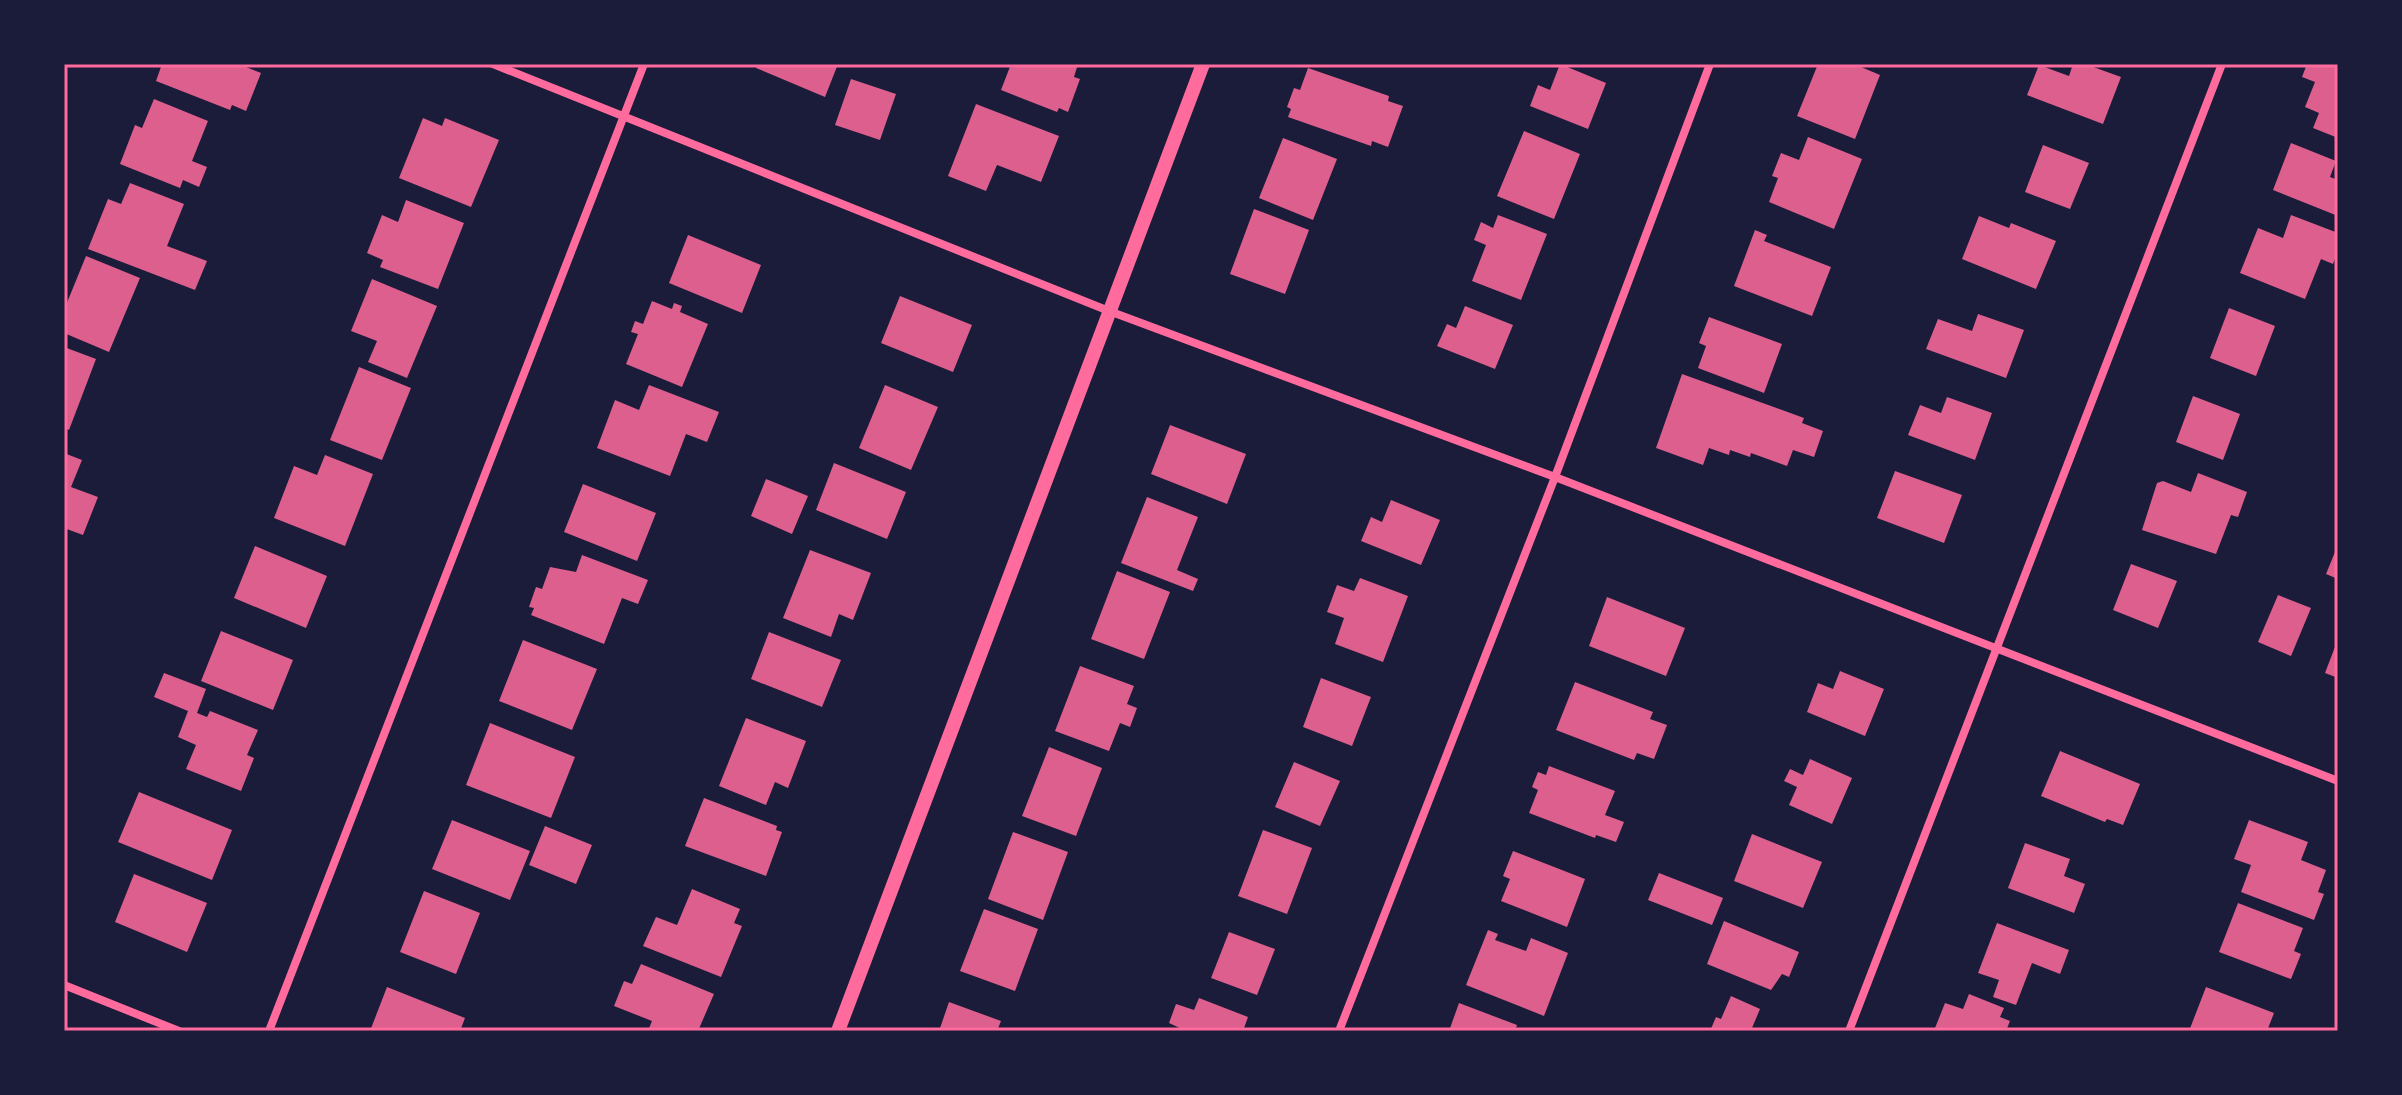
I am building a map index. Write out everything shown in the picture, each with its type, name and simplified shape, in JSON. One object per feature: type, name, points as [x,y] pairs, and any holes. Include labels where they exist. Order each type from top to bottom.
[{"type":"street","points":[[493,64],[1109,311],[1555,477],[2338,781]]},
{"type":"street","points":[[269,1031],[644,64]]},
{"type":"street","points":[[838,1031],[1203,64]]},
{"type":"street","points":[[1339,1031],[1555,477],[1710,64]]},
{"type":"street","points":[[1849,1031],[2222,64]]},
{"type":"street","points":[[64,985],[179,1031]]},
{"type":"building","points":[[162,64],[248,64],[246,67],[261,73],[246,111],[232,105],[230,110],[156,81]]},
{"type":"building","points":[[757,64],[838,64],[825,97],[756,68]]},
{"type":"building","points":[[1011,64],[1078,64],[1074,77],[1080,79],[1068,112],[1059,108],[1057,112],[1001,90]]},
{"type":"building","points":[[1560,64],[1606,83],[1588,129],[1530,106],[1538,85],[1550,90]]},
{"type":"building","points":[[1818,64],[1854,64],[1880,75],[1855,139],[1797,116]]},
{"type":"building","points":[[2073,64],[2085,64],[2121,77],[2103,124],[2027,95],[2039,65],[2069,76]]},
{"type":"building","points":[[2307,64],[2338,64],[2338,138],[2313,128],[2319,113],[2305,107],[2315,82],[2302,77]]},
{"type":"building","points":[[1308,68],[1389,96],[1388,101],[1403,106],[1388,147],[1372,141],[1371,146],[1288,117],[1291,109],[1287,107],[1294,88],[1300,90]]},
{"type":"building","points":[[851,79],[896,94],[880,140],[835,125]]},
{"type":"building","points":[[154,99],[208,121],[192,161],[207,167],[199,187],[183,180],[180,188],[120,164],[135,125],[142,128]]},
{"type":"building","points":[[976,104],[1059,136],[1041,182],[997,165],[986,191],[948,176]]},
{"type":"building","points":[[423,118],[442,126],[445,118],[499,140],[471,207],[399,178]]},
{"type":"building","points":[[1524,131],[1580,154],[1554,219],[1497,196]]},
{"type":"building","points":[[1808,137],[1862,159],[1834,229],[1769,202],[1778,178],[1772,176],[1781,153],[1799,160]]},
{"type":"building","points":[[1283,138],[1337,159],[1313,220],[1259,198]]},
{"type":"building","points":[[2291,143],[2336,161],[2330,177],[2338,180],[2338,216],[2273,190]]},
{"type":"building","points":[[2043,145],[2089,163],[2070,209],[2025,192]]},
{"type":"building","points":[[130,183],[184,204],[167,246],[207,261],[195,290],[88,249],[108,199],[121,204]]},
{"type":"building","points":[[406,200],[464,223],[438,289],[380,267],[383,260],[367,253],[382,215],[398,222]]},
{"type":"building","points":[[1254,209],[1309,230],[1285,294],[1230,274]]},
{"type":"building","points":[[1498,215],[1547,234],[1521,300],[1472,281],[1486,245],[1474,240],[1481,222],[1493,228]]},
{"type":"building","points":[[2291,215],[2338,233],[2338,250],[2333,264],[2321,259],[2305,299],[2240,273],[2258,228],[2283,238]]},
{"type":"building","points":[[1979,216],[2009,228],[2011,223],[2056,241],[2036,289],[1962,259]]},
{"type":"building","points":[[1755,230],[1767,235],[1764,241],[1831,267],[1812,316],[1734,286]]},
{"type":"building","points":[[688,235],[761,265],[742,313],[669,283]]},
{"type":"building","points":[[86,256],[140,278],[109,352],[64,333],[64,310]]},
{"type":"building","points":[[372,279],[437,306],[407,378],[368,362],[377,341],[351,331]]},
{"type":"building","points":[[900,296],[972,325],[953,372],[881,343]]},
{"type":"building","points":[[652,301],[672,309],[674,303],[682,306],[680,312],[708,324],[682,387],[626,364],[638,334],[631,332],[635,321],[643,324]]},
{"type":"building","points":[[1465,306],[1513,325],[1495,369],[1437,346],[1447,324],[1456,328]]},
{"type":"building","points":[[2229,308],[2275,326],[2256,376],[2210,358]]},
{"type":"building","points":[[1978,314],[2024,330],[2006,378],[1926,349],[1938,319],[1972,331]]},
{"type":"building","points":[[1709,317],[1782,344],[1764,393],[1698,368],[1706,346],[1699,343]]},
{"type":"building","points":[[64,347],[96,359],[69,430],[64,428]]},
{"type":"building","points":[[359,367],[411,388],[382,460],[330,440]]},
{"type":"building","points":[[1682,374],[1804,418],[1802,423],[1823,431],[1814,457],[1793,450],[1787,466],[1751,453],[1750,457],[1730,450],[1729,455],[1709,448],[1703,465],[1656,448]]},
{"type":"building","points":[[649,385],[719,412],[707,442],[686,434],[670,476],[597,448],[615,400],[639,410]]},
{"type":"building","points":[[885,385],[938,407],[911,470],[859,448]]},
{"type":"building","points":[[2193,396],[2240,414],[2223,460],[2176,442]]},
{"type":"building","points":[[1947,397],[1992,413],[1975,460],[1908,435],[1920,405],[1941,413]]},
{"type":"building","points":[[1170,425],[1246,454],[1227,504],[1151,474]]},
{"type":"building","points":[[64,453],[82,460],[71,487],[98,497],[83,535],[64,528]]},
{"type":"building","points":[[325,455],[373,474],[345,546],[274,518],[294,466],[317,475]]},
{"type":"building","points":[[834,463],[906,492],[887,539],[816,510]]},
{"type":"building","points":[[1895,471],[1962,495],[1944,543],[1877,518]]},
{"type":"building","points":[[2198,473],[2247,492],[2238,517],[2231,515],[2216,554],[2142,530],[2157,483],[2163,481],[2191,492]]},
{"type":"building","points":[[766,479],[808,496],[792,534],[751,516]]},
{"type":"building","points":[[583,484],[656,513],[637,561],[564,532]]},
{"type":"building","points":[[1147,497],[1198,517],[1177,570],[1198,579],[1193,591],[1121,563]]},
{"type":"building","points":[[1391,500],[1440,520],[1421,565],[1361,541],[1371,517],[1382,522]]},
{"type":"building","points":[[255,546],[327,576],[306,628],[234,598]]},
{"type":"building","points":[[810,550],[871,573],[853,620],[839,614],[831,637],[783,618]]},
{"type":"building","points":[[2335,552],[2338,553],[2338,579],[2326,574]]},
{"type":"building","points":[[582,555],[648,580],[638,604],[622,598],[604,644],[531,615],[534,608],[529,607],[536,587],[542,589],[550,567],[576,572]]},
{"type":"building","points":[[2131,564],[2177,581],[2158,628],[2113,610]]},
{"type":"building","points":[[1117,571],[1170,592],[1144,659],[1091,639]]},
{"type":"building","points":[[1360,578],[1408,596],[1383,662],[1335,644],[1344,618],[1327,612],[1337,585],[1354,591]]},
{"type":"building","points":[[2278,595],[2311,608],[2291,656],[2258,642]]},
{"type":"building","points":[[1607,597],[1685,628],[1666,676],[1589,646]]},
{"type":"building","points":[[221,631],[293,660],[273,710],[201,681]]},
{"type":"building","points":[[769,632],[841,660],[822,707],[751,679]]},
{"type":"building","points":[[2338,639],[2338,678],[2325,673]]},
{"type":"building","points":[[523,640],[597,669],[572,730],[499,701]]},
{"type":"building","points":[[1080,666],[1134,686],[1127,704],[1137,708],[1130,727],[1120,723],[1109,751],[1055,731]]},
{"type":"building","points":[[1840,671],[1884,689],[1865,736],[1807,712],[1818,683],[1833,689]]},
{"type":"building","points":[[164,673],[206,689],[197,713],[207,717],[210,711],[258,730],[247,755],[254,758],[241,791],[186,769],[196,745],[178,737],[188,711],[154,697]]},
{"type":"building","points":[[1321,678],[1371,697],[1352,746],[1303,727]]},
{"type":"building","points":[[1575,682],[1653,712],[1650,719],[1667,725],[1654,759],[1637,753],[1634,760],[1556,730]]},
{"type":"building","points":[[746,718],[806,741],[788,788],[775,782],[766,805],[719,786]]},
{"type":"building","points":[[490,723],[575,757],[551,818],[466,785]]},
{"type":"building","points":[[1049,747],[1102,768],[1076,836],[1022,816]]},
{"type":"building","points":[[2060,751],[2140,784],[2123,825],[2107,819],[2105,822],[2041,796]]},
{"type":"building","points":[[1810,759],[1852,778],[1832,824],[1789,805],[1797,787],[1784,781],[1790,769],[1803,775]]},
{"type":"building","points":[[1294,762],[1340,781],[1320,826],[1275,807]]},
{"type":"building","points":[[1549,766],[1615,791],[1605,815],[1624,822],[1616,842],[1596,835],[1595,838],[1529,813],[1538,790],[1532,787],[1538,772],[1546,775]]},
{"type":"building","points":[[139,792],[232,830],[212,880],[118,842]]},
{"type":"building","points":[[704,798],[777,826],[776,830],[782,832],[766,876],[685,846]]},
{"type":"building","points":[[452,820],[530,851],[510,900],[432,869]]},
{"type":"building","points":[[2249,820],[2308,842],[2301,860],[2326,870],[2318,892],[2324,894],[2314,920],[2241,892],[2251,865],[2234,859]]},
{"type":"building","points":[[545,826],[592,845],[576,884],[529,865]]},
{"type":"building","points":[[1263,830],[1312,848],[1287,914],[1238,896]]},
{"type":"building","points":[[1013,832],[1068,852],[1043,920],[988,899]]},
{"type":"building","points":[[1752,834],[1822,862],[1803,908],[1734,881]]},
{"type":"building","points":[[2025,843],[2070,859],[2064,876],[2085,884],[2074,913],[2008,888]]},
{"type":"building","points":[[1513,851],[1585,879],[1567,927],[1501,901],[1510,879],[1503,876]]},
{"type":"building","points":[[1659,873],[1723,898],[1712,925],[1648,900]]},
{"type":"building","points":[[134,874],[207,903],[187,952],[115,922]]},
{"type":"building","points":[[692,889],[740,909],[734,923],[742,926],[721,977],[643,946],[656,917],[677,925]]},
{"type":"building","points":[[424,891],[480,913],[456,974],[400,952]]},
{"type":"building","points":[[2238,903],[2303,928],[2294,951],[2301,954],[2291,979],[2219,952]]},
{"type":"building","points":[[984,909],[1038,929],[1015,991],[960,971]]},
{"type":"building","points":[[1724,921],[1799,952],[1789,977],[1782,974],[1771,990],[1707,964]]},
{"type":"building","points":[[1997,923],[2069,950],[2060,974],[2032,963],[2016,1005],[1993,997],[1999,980],[1978,973]]},
{"type":"building","points":[[1488,930],[1498,934],[1495,940],[1526,951],[1531,938],[1568,953],[1544,1016],[1466,985]]},
{"type":"building","points":[[1229,932],[1275,949],[1257,995],[1211,978]]},
{"type":"building","points":[[641,964],[714,994],[698,1031],[648,1031],[652,1021],[614,1006],[624,981],[632,984]]},
{"type":"building","points":[[387,987],[465,1018],[460,1031],[370,1031]]},
{"type":"building","points":[[2206,987],[2274,1013],[2267,1031],[2189,1031]]},
{"type":"building","points":[[1969,994],[2004,1008],[2000,1017],[2010,1021],[2006,1031],[1942,1031],[1935,1028],[1945,1003],[1963,1009]]},
{"type":"building","points":[[1731,996],[1760,1009],[1752,1028],[1759,1031],[1710,1031],[1716,1017],[1721,1019]]},
{"type":"building","points":[[1199,998],[1248,1017],[1243,1031],[1186,1031],[1169,1023],[1176,1004],[1194,1010]]},
{"type":"building","points":[[949,1002],[1001,1021],[997,1031],[939,1031]]},
{"type":"building","points":[[1459,1003],[1517,1025],[1515,1031],[1449,1031]]}]
